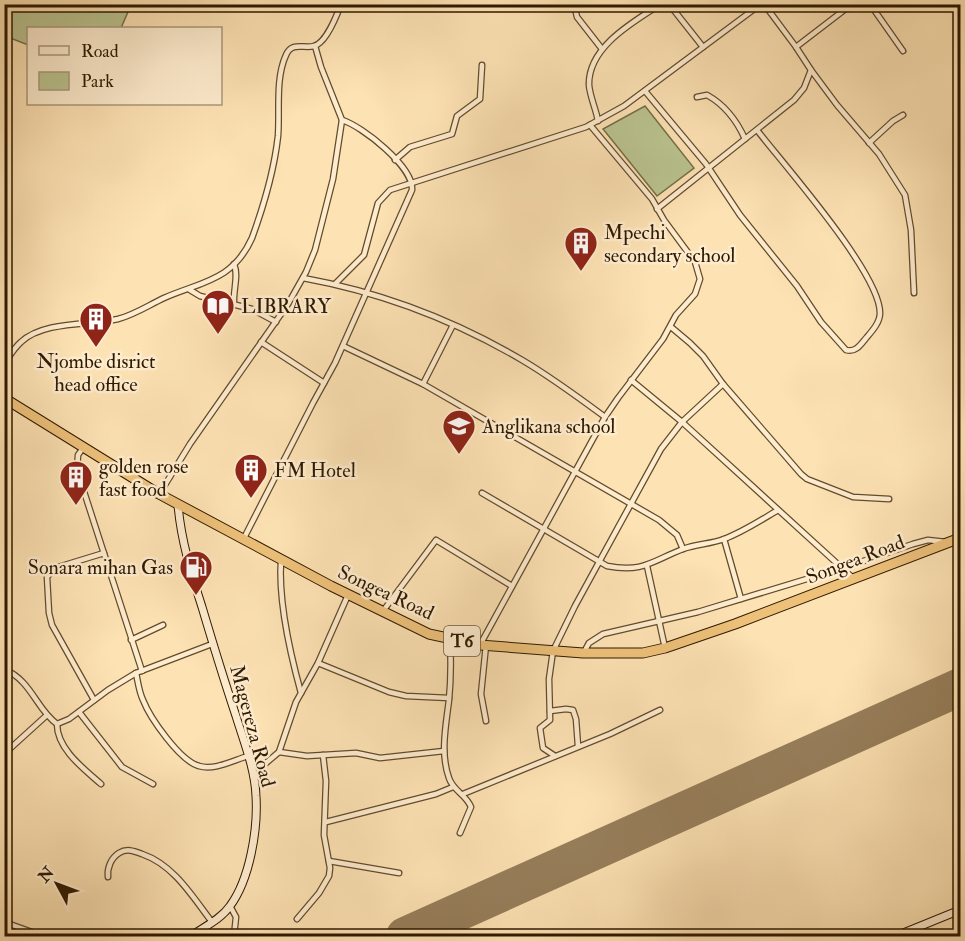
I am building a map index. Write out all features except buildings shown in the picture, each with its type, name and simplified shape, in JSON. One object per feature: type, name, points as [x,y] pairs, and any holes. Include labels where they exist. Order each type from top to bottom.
[{"type":"highway","name":"Songea Road","points":[[4,398],[159,494],[243,541],[416,628],[450,639],[483,645],[583,653],[643,653],[665,648],[960,538]]},
{"type":"street","points":[[4,364],[20,343],[40,332],[84,322],[119,319],[168,296],[211,281],[234,264],[252,238],[271,178],[278,136],[282,71],[287,53],[296,46],[315,46],[330,29],[340,4]]},
{"type":"street","points":[[574,4],[577,17],[602,49]]},
{"type":"street","points":[[597,121],[590,92],[590,79],[602,49],[622,30],[661,4]]},
{"type":"street","points":[[669,4],[703,46]]},
{"type":"street","points":[[335,284],[365,254],[370,228],[379,201],[396,187],[590,125],[617,112],[762,4],[837,105],[885,162],[907,199],[914,293]]},
{"type":"street","points":[[796,47],[852,4]]},
{"type":"street","points":[[870,4],[903,51]]},
{"type":"street","points":[[159,494],[189,444],[276,322],[303,278],[322,226],[339,146],[342,120],[315,46]]},
{"type":"street","points":[[395,159],[410,147],[452,134],[457,116],[480,99],[482,65]]},
{"type":"street","points":[[657,209],[801,93],[811,70]]},
{"type":"street","points":[[645,91],[708,168],[740,215],[797,286],[821,322],[846,350],[851,352],[856,350],[878,322],[880,316],[872,286],[850,248],[757,130]]},
{"type":"street","points":[[697,97],[707,95],[721,105],[736,122],[745,139]]},
{"type":"street","points":[[869,143],[892,121],[903,115]]},
{"type":"street","points":[[243,541],[343,346],[409,197],[412,182],[395,159],[360,128],[342,120]]},
{"type":"street","points":[[486,721],[481,694],[483,645],[512,586],[605,417],[670,327],[676,315],[695,294],[700,279],[695,262],[640,184],[590,125]]},
{"type":"street","points":[[234,264],[238,272],[234,285],[234,304]]},
{"type":"street","points":[[303,278],[335,284],[402,303],[453,325],[520,359],[605,417]]},
{"type":"street","points":[[190,290],[200,296],[252,309],[276,322]]},
{"type":"street","points":[[423,384],[453,325]]},
{"type":"street","points":[[670,327],[703,356],[723,384],[807,479],[853,497],[889,499]]},
{"type":"street","points":[[261,342],[324,383]]},
{"type":"street","points":[[343,346],[423,384],[670,528],[677,535],[683,549]]},
{"type":"street","points":[[631,380],[682,422],[855,579]]},
{"type":"street","points":[[555,756],[544,750],[540,735],[541,726],[550,720],[550,670],[553,651],[661,449],[682,422],[723,384]]},
{"type":"street","points":[[83,448],[78,455],[77,470],[142,671]]},
{"type":"street","points":[[482,493],[607,566],[632,569],[647,566],[683,549],[724,539],[778,510]]},
{"type":"street","name":"Magereza Road","points":[[178,505],[183,544],[212,644],[252,767],[256,797],[254,838],[246,870],[230,906],[191,936]]},
{"type":"street","points":[[724,539],[741,599]]},
{"type":"street","points":[[382,612],[436,540],[512,586]]},
{"type":"street","points":[[583,653],[589,643],[603,634],[741,599],[843,568],[886,551],[928,540],[949,542]]},
{"type":"street","points":[[94,700],[52,625],[47,577],[55,568],[104,553]]},
{"type":"street","points":[[281,560],[279,579],[281,594],[301,693]]},
{"type":"street","points":[[647,566],[665,648]]},
{"type":"street","points":[[252,767],[266,763],[279,752],[301,693],[318,663],[348,595]]},
{"type":"street","points":[[131,640],[163,625]]},
{"type":"street","points":[[450,639],[449,698],[444,751],[447,773],[453,787],[470,803]]},
{"type":"street","points":[[57,724],[69,720],[94,700],[136,673],[212,644]]},
{"type":"street","points":[[318,663],[389,692],[406,696],[449,698]]},
{"type":"street","points":[[4,669],[32,691],[47,715],[57,724],[58,738],[101,784]]},
{"type":"street","points":[[136,673],[142,699],[148,711],[188,760],[198,766],[209,767],[248,756]]},
{"type":"street","points":[[550,711],[566,708],[573,710],[578,746]]},
{"type":"street","points":[[463,794],[660,710]]},
{"type":"street","points":[[79,712],[122,767],[153,784]]},
{"type":"street","points":[[4,754],[47,715]]},
{"type":"street","points":[[279,752],[323,755],[356,753],[380,758],[444,751]]},
{"type":"street","points":[[297,919],[326,883],[330,868],[324,843],[326,772],[323,755]]},
{"type":"street","points":[[326,822],[428,796],[453,787]]},
{"type":"street","points":[[460,833],[470,813],[470,803],[476,790]]},
{"type":"street","points":[[108,877],[110,865],[121,852],[128,850],[149,856],[168,868],[212,922]]},
{"type":"street","points":[[329,861],[399,873]]},
{"type":"street","points":[[230,906],[236,916],[234,936]]},
{"type":"street","points":[[898,936],[960,910]]},
{"type":"street","points":[[4,922],[43,936]]},
{"type":"green space","points":[[5,4],[131,5],[121,27],[27,27],[27,45],[5,36]]},
{"type":"green space","points":[[645,106],[694,168],[657,196],[603,129]]},
{"type":"runway","points":[[405,936],[960,687]]},
{"type":"place","name":"Mpechi secondary school","points":[[581,272]]},
{"type":"place","name":"LIBRARY","points":[[218,335]]},
{"type":"place","name":"Njombe disrict head office","points":[[96,348]]},
{"type":"place","name":"Anglikana school","points":[[459,455]]},
{"type":"place","name":"FM Hotel","points":[[251,499]]},
{"type":"place","name":"golden rose fast food","points":[[76,506]]},
{"type":"place","name":"Sonara mihan Gas","points":[[196,596]]}]
